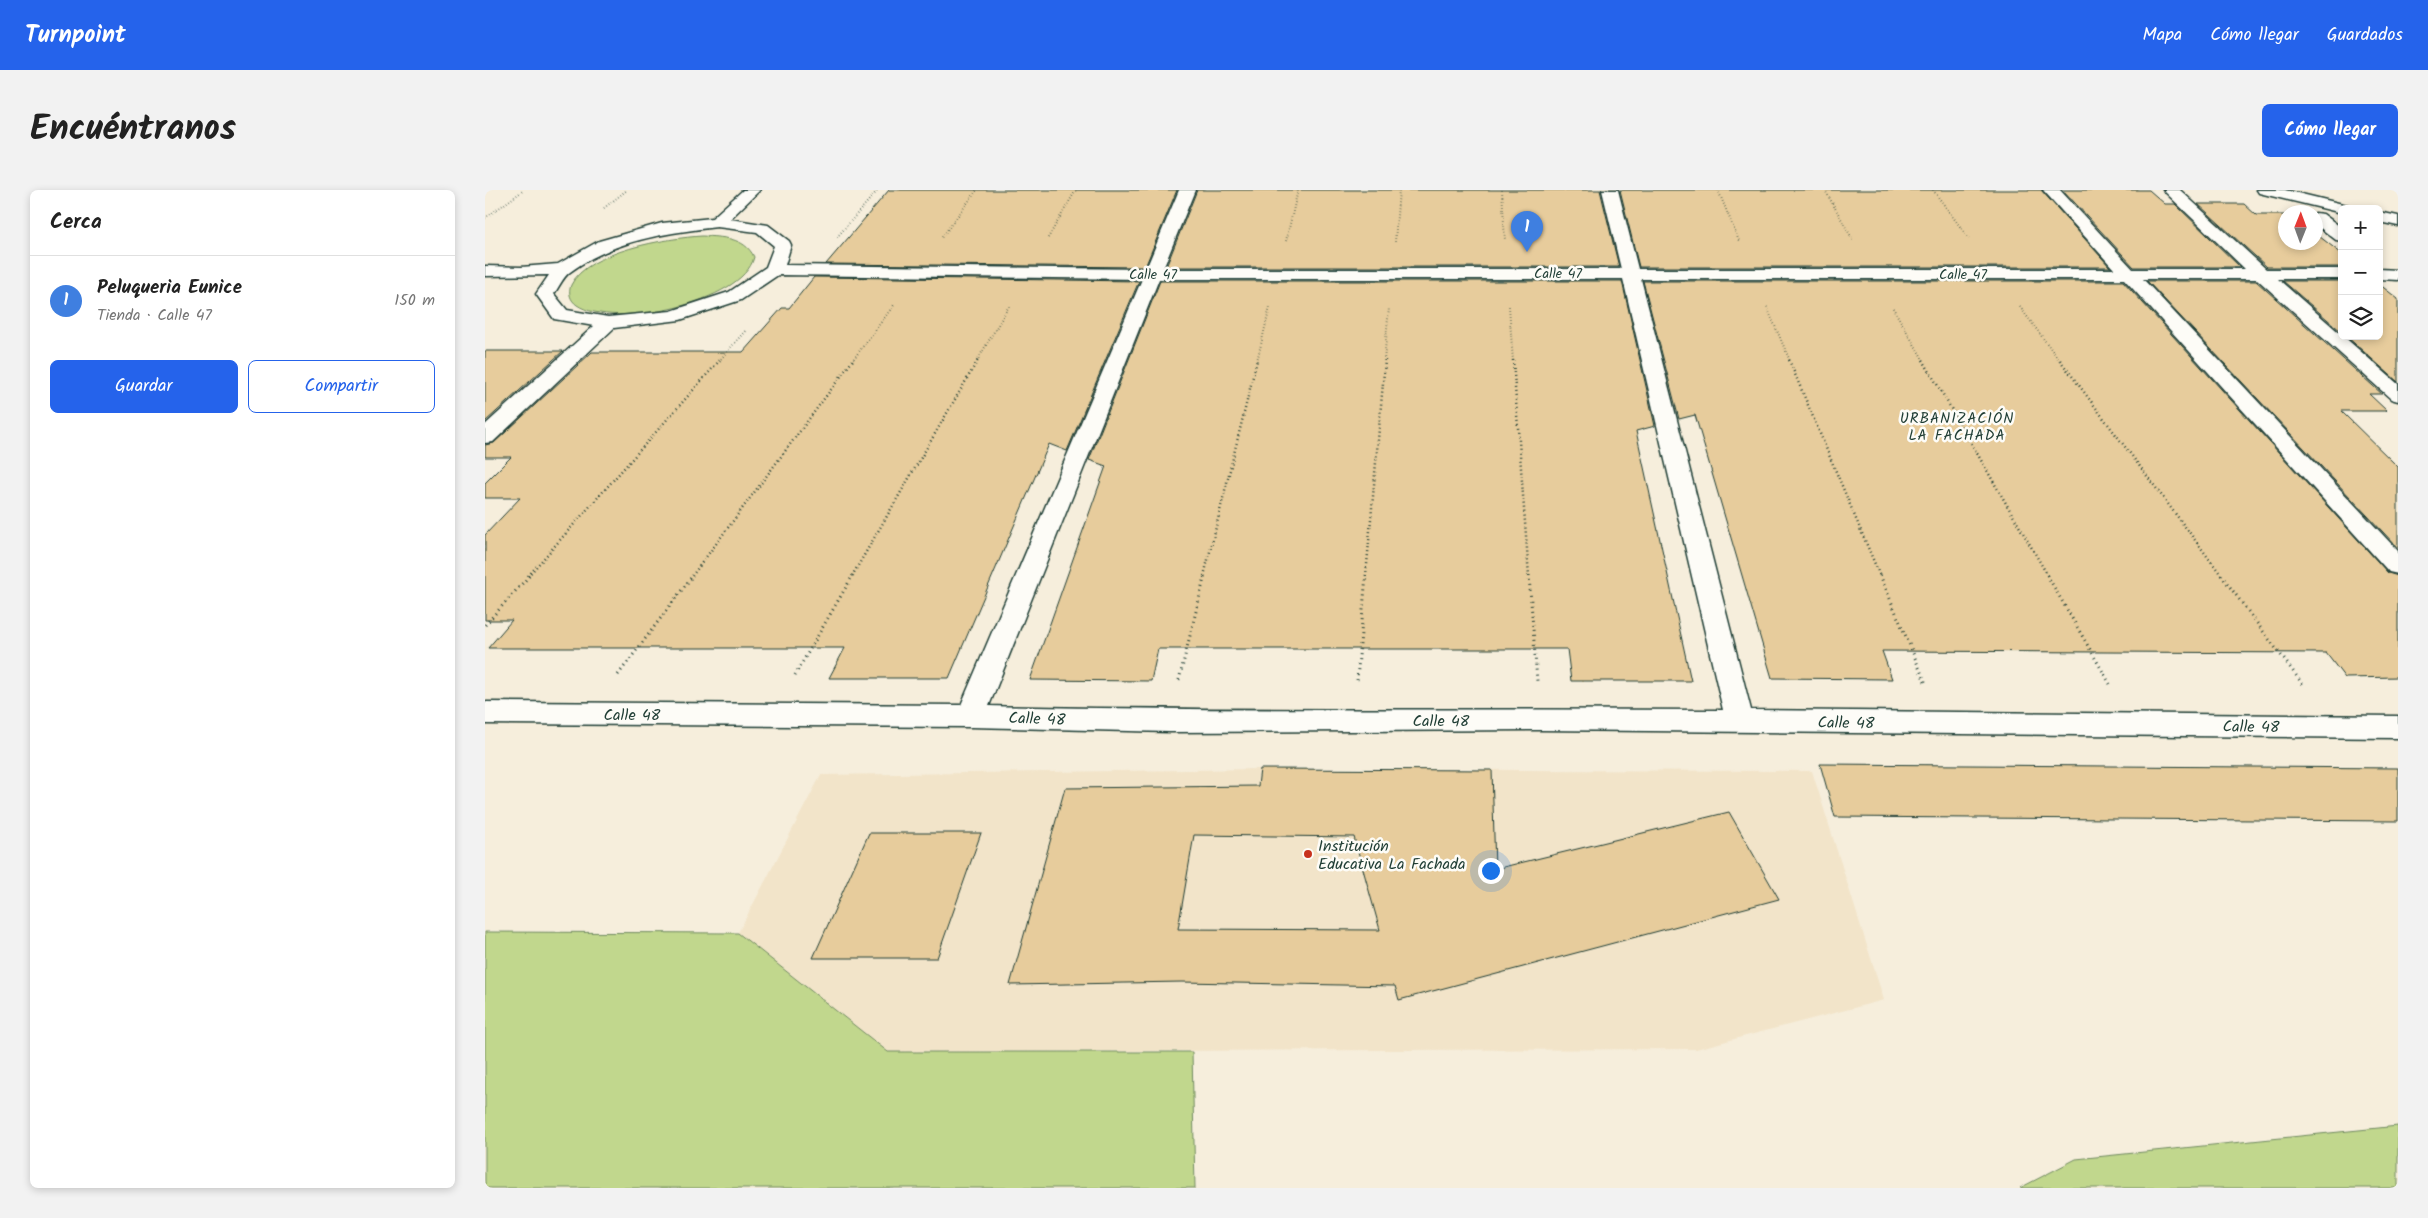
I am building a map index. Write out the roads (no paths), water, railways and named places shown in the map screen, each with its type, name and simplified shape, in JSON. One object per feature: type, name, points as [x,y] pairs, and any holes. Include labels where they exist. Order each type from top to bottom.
[{"type":"street","points":[[717,222],[752,190]]},
{"type":"street","points":[[971,716],[1187,190]]},
{"type":"street","points":[[1610,190],[1740,721]]},
{"type":"street","points":[[2051,190],[2398,566]]},
{"type":"street","points":[[2171,190],[2261,274],[2398,395]]},
{"type":"street","points":[[2265,190],[2338,207]]},
{"type":"street","points":[[2383,218],[2398,221]]},
{"type":"street","points":[[485,271],[521,272],[562,269],[605,245],[662,228],[717,222],[762,228],[783,245],[774,270],[735,296],[673,316],[608,323],[561,315],[545,294],[562,269]]},
{"type":"street","points":[[2323,222],[2338,233]]},
{"type":"street","name":"Calle 47","points":[[774,270],[1153,274],[1392,272],[2338,274]]},
{"type":"street","points":[[485,438],[608,323]]},
{"type":"street","name":"Calle 48","points":[[485,713],[971,716],[1169,721],[1540,719],[2398,727]]},
{"type":"place","name":"Peluqueria Eunice","points":[[1527,252]]},
{"type":"place","name":"Institución Educativa La Fachada","points":[[1308,854]]},
{"type":"district","name":"URBANIZACIÓN LA FACHADA","points":[[1957,426]]}]
